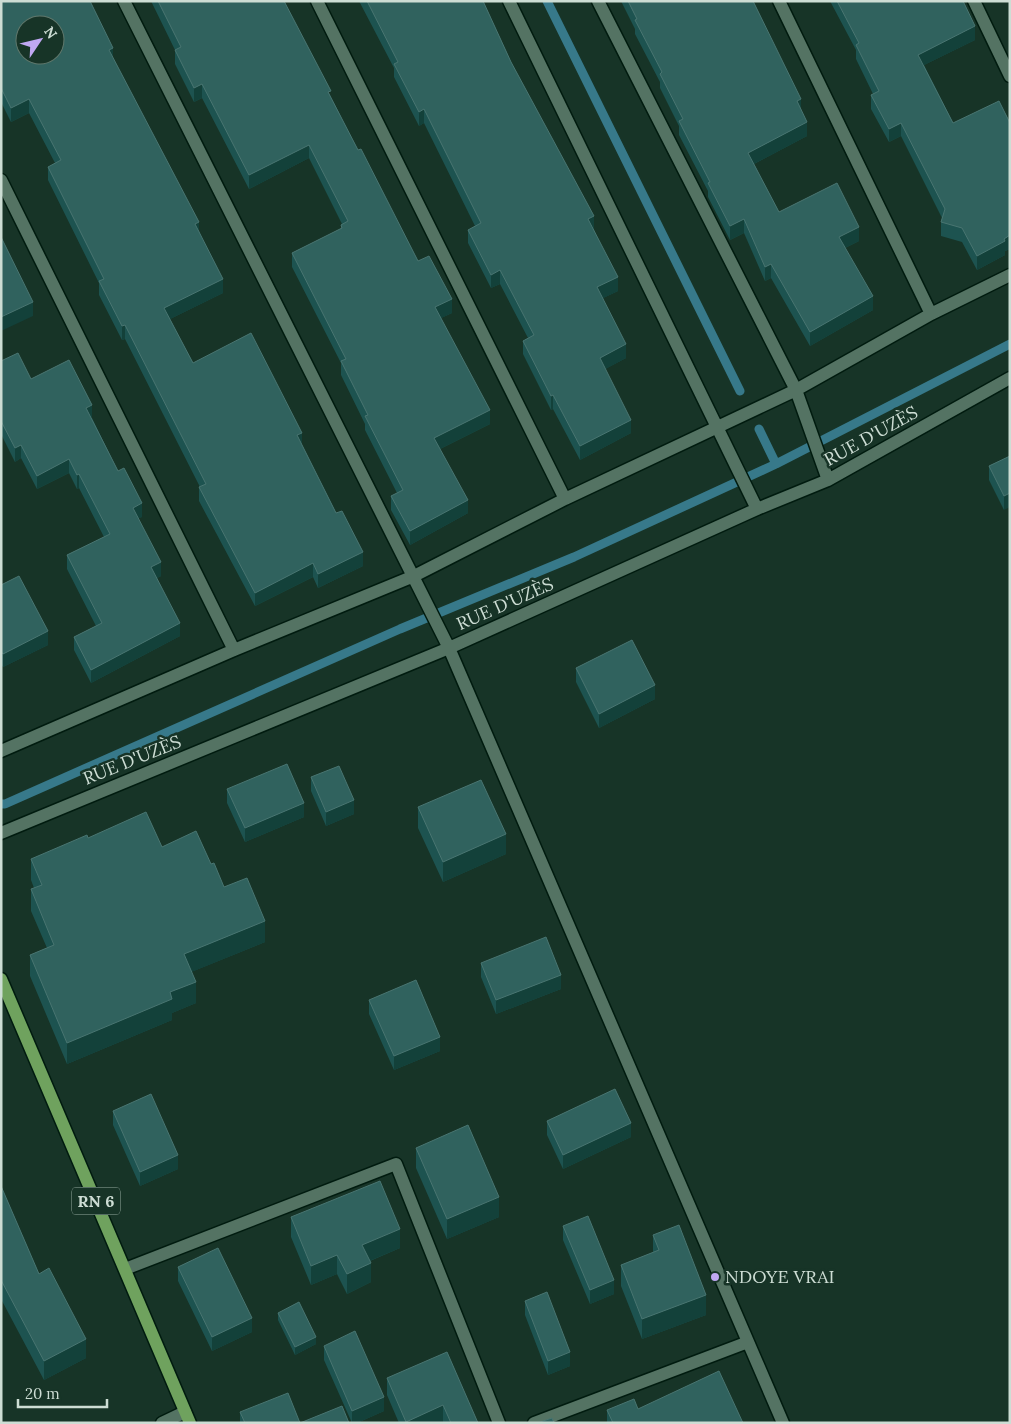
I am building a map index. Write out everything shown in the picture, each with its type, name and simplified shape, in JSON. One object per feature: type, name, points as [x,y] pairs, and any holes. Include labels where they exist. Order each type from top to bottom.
[{"type":"main road","name":"RN 6","points":[[1,979],[188,1417]]},
{"type":"street","points":[[124,1],[449,648],[783,1423]]},
{"type":"street","points":[[318,1],[565,498]]},
{"type":"street","points":[[509,1],[757,509]]},
{"type":"street","points":[[598,1],[796,390],[828,480]]},
{"type":"street","points":[[779,1],[931,314]]},
{"type":"street","points":[[974,1],[1010,76]]},
{"type":"street","points":[[1,180],[234,650]]},
{"type":"street","points":[[1,752],[234,650],[414,576],[565,498],[796,390],[931,314],[1010,275]]},
{"type":"street","name":"RUE D'UZÈS","points":[[1,833],[449,648],[757,509],[828,480],[1010,378]]},
{"type":"street","points":[[125,1269],[396,1164],[499,1423]]},
{"type":"street","points":[[534,1423],[748,1342]]},
{"type":"street","points":[[162,1423],[188,1417]]},
{"type":"building","points":[[1,1],[90,1],[113,48],[109,50],[199,222],[195,224],[223,279],[164,308],[193,363],[251,333],[302,433],[297,435],[336,513],[342,511],[363,552],[318,574],[313,563],[255,593],[199,487],[206,484],[125,325],[122,326],[99,281],[104,279],[48,167],[61,160],[29,99],[11,108],[1,88]]},
{"type":"building","points":[[158,1],[284,1],[331,91],[328,92],[358,150],[361,149],[418,261],[429,256],[452,299],[435,307],[490,410],[434,438],[468,500],[410,531],[391,496],[403,490],[365,416],[368,415],[341,361],[346,359],[292,253],[342,228],[341,225],[348,221],[309,145],[249,175],[202,84],[194,88],[175,50],[181,47]]},
{"type":"building","points":[[367,1],[483,1],[511,62],[594,216],[588,219],[618,277],[597,287],[626,344],[600,358],[631,420],[580,446],[553,395],[551,396],[523,341],[534,335],[500,270],[491,275],[468,230],[481,223],[424,109],[419,112],[394,64],[398,62]]},
{"type":"building","points":[[628,1],[753,1],[801,99],[797,101],[807,122],[748,153],[779,212],[837,183],[859,227],[839,237],[873,296],[810,332],[771,264],[765,267],[744,219],[730,226],[679,121],[683,119],[660,74],[662,72],[635,20],[637,19]]},
{"type":"building","points":[[837,1],[963,1],[975,26],[918,55],[953,123],[999,101],[1010,123],[1010,235],[1004,239],[1005,241],[977,256],[962,228],[941,222],[945,209],[901,123],[889,129],[871,95],[879,91],[856,45],[859,43]]},
{"type":"building","points":[[1,237],[33,302],[1,317]]},
{"type":"building","points":[[18,353],[31,379],[69,360],[92,405],[86,408],[118,471],[124,468],[142,503],[133,508],[161,562],[151,567],[180,623],[91,670],[74,637],[102,623],[67,555],[110,534],[79,474],[77,475],[69,459],[37,476],[21,445],[15,448],[1,421],[1,361]]},
{"type":"building","points":[[1010,456],[1010,493],[1004,496],[989,466]]},
{"type":"building","points":[[19,576],[48,631],[3,654],[1,651],[1,585]]},
{"type":"building","points":[[632,640],[655,685],[599,714],[576,668]]},
{"type":"building","points":[[287,764],[304,803],[245,828],[227,789]]},
{"type":"building","points":[[339,766],[354,800],[326,812],[311,777]]},
{"type":"building","points":[[481,780],[506,834],[443,862],[418,807]]},
{"type":"building","points":[[146,812],[162,847],[196,831],[211,864],[214,863],[224,887],[247,878],[265,921],[184,954],[196,982],[170,992],[172,999],[67,1043],[30,955],[54,945],[31,889],[42,885],[31,859],[87,835],[88,838]]},
{"type":"building","points":[[546,937],[561,975],[496,1000],[481,963]]},
{"type":"building","points":[[416,980],[440,1037],[394,1056],[369,1000]]},
{"type":"building","points":[[615,1089],[631,1123],[563,1155],[547,1121]]},
{"type":"building","points":[[151,1094],[178,1155],[140,1172],[113,1111]]},
{"type":"building","points":[[468,1125],[499,1197],[447,1219],[416,1148]]},
{"type":"building","points":[[380,1181],[400,1229],[362,1245],[371,1263],[347,1274],[337,1255],[311,1266],[291,1217]]},
{"type":"building","points":[[1,1186],[39,1274],[49,1268],[86,1339],[44,1361],[1,1280]]},
{"type":"building","points":[[588,1216],[614,1280],[590,1290],[563,1226]]},
{"type":"building","points":[[679,1225],[706,1295],[642,1319],[621,1265],[659,1250],[653,1235]]},
{"type":"building","points":[[218,1248],[252,1318],[212,1337],[178,1267]]},
{"type":"building","points":[[547,1292],[570,1352],[548,1361],[525,1301]]},
{"type":"building","points":[[299,1302],[316,1337],[295,1347],[278,1313]]},
{"type":"building","points":[[355,1331],[384,1397],[352,1411],[324,1346]]},
{"type":"building","points":[[447,1352],[478,1423],[451,1423],[443,1405],[406,1422],[387,1378]]},
{"type":"building","points":[[719,1371],[743,1423],[613,1423],[607,1410],[634,1399],[638,1409]]},
{"type":"building","points":[[288,1393],[300,1423],[245,1423],[240,1412]]},
{"type":"building","points":[[342,1406],[349,1423],[300,1423]]},
{"type":"building","points":[[552,1418],[554,1423],[537,1423]]},
{"type":"waterway","points":[[547,1],[740,391]]},
{"type":"waterway","points":[[1,804],[5,804],[400,629],[574,557],[776,464],[1010,344]]},
{"type":"waterway","points":[[759,429],[776,464]]},
{"type":"place","name":"NDOYE VRAI","points":[[715,1277]]}]
